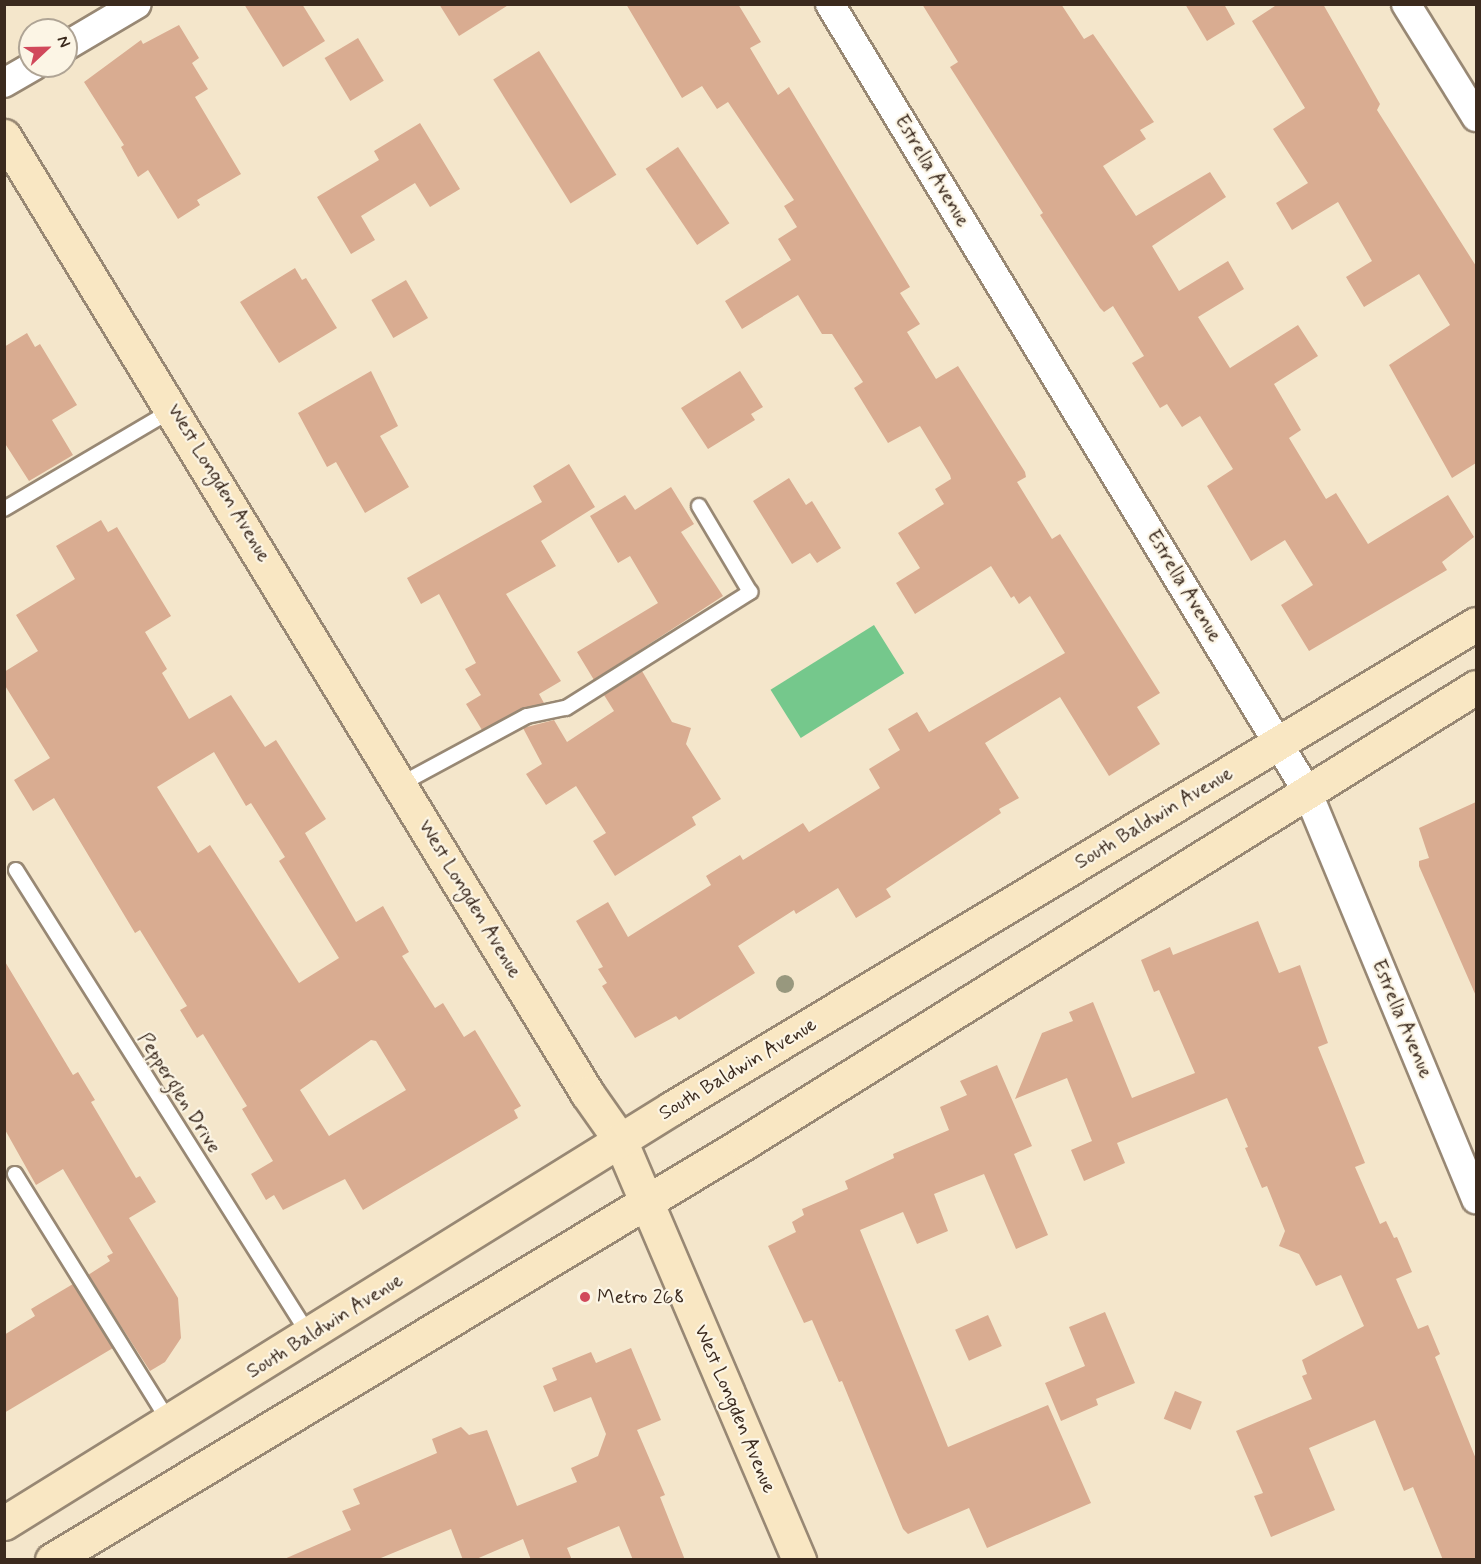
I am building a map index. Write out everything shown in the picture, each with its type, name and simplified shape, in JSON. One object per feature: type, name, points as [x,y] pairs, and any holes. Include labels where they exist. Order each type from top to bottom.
[{"type":"main road","name":"West Longden Avenue","points":[[4,136],[174,409],[587,1092],[620,1140],[799,1560]]},
{"type":"main road","name":"South Baldwin Avenue","points":[[4,1523],[310,1336],[620,1140],[1476,624]]},
{"type":"main road","points":[[52,1560],[645,1200],[744,1143],[1476,687]]},
{"type":"street","points":[[78,39],[137,4]]},
{"type":"street","name":"Estrella Avenue","points":[[830,4],[1280,742],[1307,791],[1476,1199]]},
{"type":"street","points":[[1406,4],[1476,117]]},
{"type":"street","points":[[4,82],[18,74]]},
{"type":"lane","points":[[4,509],[174,409]]},
{"type":"lane","points":[[400,784],[527,716],[566,708],[750,592],[699,506]]},
{"type":"lane","name":"Pepperglen Drive","points":[[16,870],[310,1336]]},
{"type":"lane","points":[[15,1174],[170,1422]]},
{"type":"green space","points":[[874,625],[904,673],[801,738],[771,690]]},
{"type":"building","points":[[244,4],[302,4],[325,41],[283,67]]},
{"type":"building","points":[[439,4],[510,4],[459,36]]},
{"type":"building","points":[[626,4],[738,4],[761,42],[750,48],[778,95],[789,87],[910,287],[900,293],[920,324],[907,332],[936,379],[958,366],[1025,472],[1026,477],[1017,482],[1052,539],[1060,534],[1160,693],[1137,707],[1160,744],[1109,776],[1060,697],[985,743],[1019,798],[999,809],[1001,813],[886,889],[891,897],[856,918],[838,888],[796,914],[794,910],[738,946],[755,973],[679,1020],[676,1016],[635,1038],[602,986],[607,983],[598,969],[603,967],[576,921],[608,902],[628,937],[711,885],[706,876],[740,855],[743,860],[803,823],[809,832],[880,788],[869,769],[900,750],[888,729],[917,712],[929,732],[1065,653],[1030,596],[1019,604],[1014,596],[1011,598],[991,566],[915,614],[896,583],[920,568],[898,533],[944,504],[935,489],[951,479],[950,475],[920,426],[888,443],[854,388],[863,382],[832,334],[822,334],[798,295],[742,329],[725,301],[791,260],[778,239],[797,227],[784,206],[794,200],[728,102],[717,109],[702,86],[682,98]]},
{"type":"building","points":[[922,4],[1061,4],[1084,39],[1093,34],[1154,122],[1140,130],[1146,139],[1103,166],[1136,216],[1210,172],[1226,197],[1152,246],[1179,291],[1228,261],[1244,289],[1198,317],[1230,368],[1298,325],[1318,356],[1274,384],[1301,430],[1289,438],[1326,499],[1336,493],[1368,544],[1448,495],[1474,537],[1442,562],[1447,570],[1309,651],[1281,605],[1313,585],[1285,540],[1251,561],[1207,486],[1233,469],[1200,416],[1182,427],[1167,404],[1160,408],[1132,363],[1144,356],[1113,306],[1104,312],[1100,308],[1040,215],[1043,213],[950,67],[958,62]]},
{"type":"building","points":[[1185,4],[1224,4],[1235,24],[1207,41]]},
{"type":"building","points":[[1278,4],[1323,4],[1380,104],[1377,110],[1476,266],[1476,463],[1452,478],[1389,365],[1450,325],[1419,274],[1364,307],[1346,277],[1372,261],[1338,202],[1292,230],[1276,203],[1308,183],[1273,129],[1305,108],[1252,21]]},
{"type":"building","points":[[179,25],[199,58],[192,63],[208,89],[195,97],[241,174],[197,200],[200,205],[178,219],[148,170],[138,177],[121,147],[124,145],[84,82],[141,40],[143,44]]},
{"type":"building","points":[[358,38],[384,81],[350,101],[325,58]]},
{"type":"building","points":[[539,51],[616,175],[571,203],[493,80]]},
{"type":"building","points":[[420,123],[460,189],[430,207],[415,183],[361,216],[375,240],[351,254],[317,197],[379,160],[374,151]]},
{"type":"building","points":[[678,147],[729,223],[697,245],[646,169]]},
{"type":"building","points":[[295,268],[302,280],[306,278],[337,328],[279,363],[240,302]]},
{"type":"building","points":[[406,280],[428,318],[393,338],[371,300]]},
{"type":"building","points":[[27,333],[35,347],[40,344],[77,405],[52,420],[73,455],[29,481],[4,442],[4,347]]},
{"type":"building","points":[[371,371],[398,426],[380,436],[409,487],[365,513],[336,462],[327,467],[298,413]]},
{"type":"building","points":[[740,371],[763,407],[751,414],[755,420],[708,449],[681,408]]},
{"type":"building","points":[[569,464],[595,507],[541,541],[556,566],[506,594],[561,681],[539,694],[544,703],[523,708],[482,730],[466,704],[481,695],[465,669],[476,663],[439,594],[421,604],[407,578],[542,502],[533,486]]},
{"type":"building","points":[[789,478],[806,505],[812,501],[841,548],[817,563],[810,553],[792,564],[753,501]]},
{"type":"building","points":[[671,487],[694,524],[681,532],[723,596],[594,680],[577,652],[658,603],[630,556],[618,563],[590,516],[625,495],[635,510]]},
{"type":"building","points":[[101,520],[108,532],[117,527],[171,616],[145,632],[167,669],[162,673],[189,719],[231,695],[265,747],[276,740],[326,819],[305,833],[356,922],[383,906],[409,952],[402,956],[435,1008],[443,1003],[464,1037],[475,1030],[521,1106],[514,1110],[518,1118],[363,1210],[345,1179],[283,1210],[274,1195],[266,1200],[251,1174],[273,1161],[242,1109],[247,1106],[203,1034],[197,1038],[180,1010],[187,1006],[140,930],[135,933],[54,798],[33,811],[14,780],[50,758],[4,684],[4,672],[38,651],[16,615],[75,579],[56,546]],"holes":[[[214,752],[246,806],[251,803],[285,857],[279,861],[339,958],[299,983],[210,845],[198,853],[157,787]],[[371,1040],[376,1041],[406,1090],[329,1136],[300,1090]]]},
{"type":"building","points":[[642,671],[672,722],[691,728],[686,744],[721,799],[692,817],[696,825],[615,876],[593,841],[606,833],[576,786],[546,805],[526,774],[542,764],[523,728],[554,720],[567,742],[614,711],[604,695]]},
{"type":"building","points":[[1476,802],[1476,996],[1419,866],[1419,861],[1429,858],[1419,828]]},
{"type":"building","points":[[1258,921],[1279,973],[1300,965],[1328,1043],[1318,1047],[1365,1163],[1355,1167],[1380,1224],[1386,1221],[1394,1238],[1397,1237],[1412,1272],[1396,1279],[1418,1329],[1428,1325],[1440,1354],[1435,1357],[1476,1459],[1476,1560],[1443,1560],[1413,1487],[1404,1491],[1375,1420],[1309,1448],[1335,1510],[1271,1537],[1254,1496],[1263,1493],[1236,1431],[1312,1399],[1302,1376],[1307,1374],[1302,1360],[1364,1326],[1341,1275],[1316,1286],[1299,1254],[1279,1246],[1285,1231],[1267,1186],[1262,1188],[1245,1148],[1248,1147],[1227,1098],[1117,1143],[1125,1163],[1084,1181],[1071,1150],[1092,1141],[1067,1078],[1015,1099],[1042,1033],[1073,1021],[1069,1012],[1093,1002],[1132,1098],[1195,1073],[1159,990],[1154,992],[1141,960],[1170,947],[1173,955]]},
{"type":"building","points":[[4,960],[73,1075],[78,1072],[95,1100],[91,1102],[136,1178],[140,1176],[156,1202],[129,1218],[178,1298],[181,1338],[165,1362],[150,1371],[88,1275],[110,1261],[107,1256],[113,1253],[63,1169],[36,1185],[4,1128]]},
{"type":"building","points":[[997,1065],[1032,1146],[1014,1154],[1048,1235],[1016,1249],[984,1174],[934,1194],[948,1231],[917,1244],[903,1212],[860,1230],[948,1447],[1048,1405],[1091,1503],[987,1548],[969,1508],[908,1534],[903,1529],[842,1381],[839,1382],[812,1320],[804,1323],[768,1246],[796,1232],[792,1222],[804,1215],[802,1209],[848,1189],[845,1181],[894,1158],[893,1154],[949,1130],[940,1107],[967,1095],[960,1081]]},
{"type":"building","points":[[73,1284],[113,1348],[4,1413],[4,1335],[35,1316],[31,1309]]},
{"type":"building","points":[[1105,1312],[1135,1383],[1096,1399],[1098,1405],[1061,1421],[1045,1383],[1085,1366],[1069,1327]]},
{"type":"building","points":[[988,1315],[1002,1346],[969,1361],[955,1330]]},
{"type":"building","points":[[631,1348],[661,1420],[637,1430],[665,1495],[660,1497],[685,1560],[633,1560],[619,1526],[567,1548],[572,1560],[531,1560],[523,1539],[474,1560],[463,1560],[451,1529],[376,1560],[282,1560],[351,1530],[342,1511],[360,1504],[353,1489],[437,1453],[432,1439],[461,1427],[469,1435],[487,1430],[517,1506],[577,1482],[571,1468],[598,1456],[606,1434],[591,1397],[554,1412],[543,1386],[557,1380],[552,1368],[591,1352],[596,1363]]},
{"type":"building","points":[[1175,1391],[1202,1402],[1191,1430],[1164,1419]]},
{"type":"place","name":"Metro 268","points":[[585,1297]]}]
